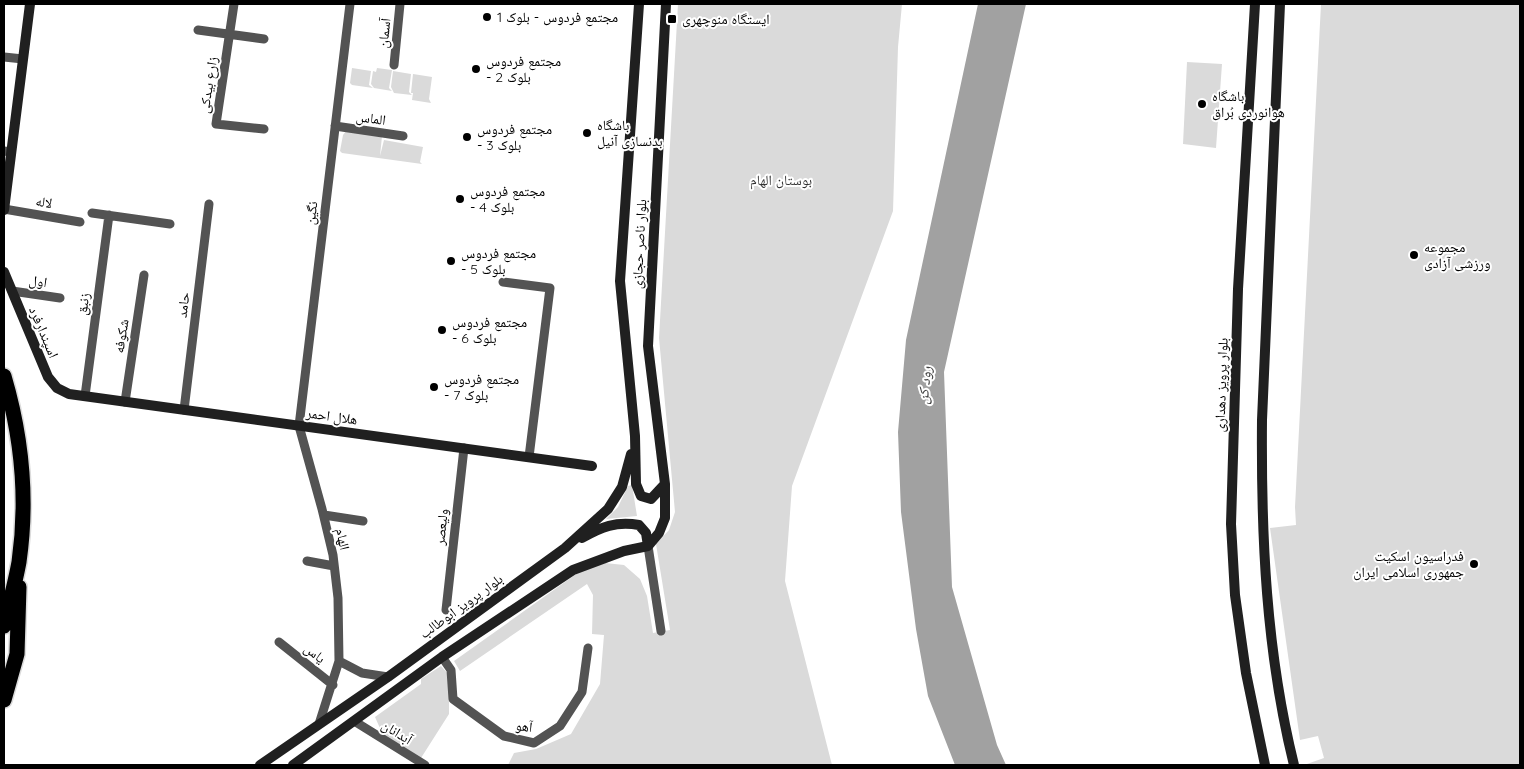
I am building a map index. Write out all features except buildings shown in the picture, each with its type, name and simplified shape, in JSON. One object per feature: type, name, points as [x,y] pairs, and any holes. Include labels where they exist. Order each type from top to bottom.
[{"type":"highway","points":[[4,376],[18,428],[22,462],[23,516],[19,563],[17,654],[4,700]]},
{"type":"highway","points":[[4,626],[19,563]]},
{"type":"main road","points":[[4,209],[8,151],[30,4]]},
{"type":"main road","name":"بلوار ناصر حجازی","points":[[639,4],[620,281],[635,436],[636,484],[641,496],[651,499],[665,484],[648,346],[666,4]]},
{"type":"main road","name":"بلوار پرویز دهداری","points":[[1255,4],[1238,289],[1230,524],[1235,595],[1245,663],[1265,765]]},
{"type":"main road","points":[[1280,4],[1262,420],[1262,488],[1268,625],[1278,691],[1294,765]]},
{"type":"main road","name":"اسپندارفرد","points":[[4,272],[48,377],[57,388],[69,394]]},
{"type":"main road","name":"هلال احمر","points":[[69,394],[592,466]]},
{"type":"main road","name":"بلوار پرویز ابوطالب","points":[[260,765],[388,676],[565,548],[608,510],[622,488],[635,436]]},
{"type":"main road","points":[[293,765],[442,657],[573,570],[624,551],[648,546],[659,533],[665,518],[665,484]]},
{"type":"main road","points":[[565,548],[600,528],[611,524],[628,523],[639,524],[646,533],[648,546]]},
{"type":"street","name":"زارع بیدکی","points":[[234,4],[216,124],[264,129]]},
{"type":"street","name":"نگین","points":[[299,426],[350,4]]},
{"type":"street","name":"آسمان","points":[[394,65],[400,4]]},
{"type":"street","points":[[198,30],[264,38]]},
{"type":"street","points":[[4,57],[23,59]]},
{"type":"street","name":"الماس","points":[[335,126],[403,136]]},
{"type":"street","name":"حامد","points":[[184,410],[209,204]]},
{"type":"street","name":"لاله","points":[[4,209],[80,222]]},
{"type":"street","points":[[92,213],[170,224]]},
{"type":"street","name":"زنبق","points":[[85,396],[109,215]]},
{"type":"street","name":"شکوفه","points":[[125,402],[144,275]]},
{"type":"street","points":[[503,282],[550,288],[530,457]]},
{"type":"street","name":"اول","points":[[12,291],[60,298]]},
{"type":"street","name":"الهام","points":[[299,426],[324,515],[338,598],[339,662],[334,685],[319,724]]},
{"type":"street","name":"ولیعصر","points":[[446,610],[464,448]]},
{"type":"street","points":[[324,515],[363,521]]},
{"type":"street","points":[[648,546],[661,631]]},
{"type":"street","points":[[307,561],[334,566]]},
{"type":"street","name":"یاس","points":[[279,642],[334,685]]},
{"type":"street","name":"آهو","points":[[442,657],[451,670],[453,699],[504,736],[534,743],[560,726],[582,692],[588,648]]},
{"type":"street","points":[[339,662],[362,673],[388,676]]},
{"type":"street","name":"آبدانان","points":[[354,721],[425,765]]},
{"type":"green space","name":"بوستان الهام","points":[[678,4],[902,4],[898,47],[893,211],[792,486],[785,581],[832,765],[508,765],[514,753],[536,749],[571,734],[600,684],[604,635],[592,634],[593,595],[587,584],[460,671],[454,661],[579,572],[605,563],[624,565],[640,579],[647,596],[653,633],[670,630],[656,544],[669,530],[675,512],[659,338]]},
{"type":"green space","name":"مجموعه ورزشی آزادی","points":[[1321,4],[1520,4],[1520,765],[1304,765],[1324,758],[1318,736],[1300,740],[1270,528],[1296,525],[1295,507]]},
{"type":"green space","name":"باشگاه هوانوردی بُراق","points":[[1187,62],[1222,64],[1216,148],[1183,144]]},
{"type":"green space","points":[[352,68],[371,71],[369,85],[373,88],[352,85],[350,83]]},
{"type":"green space","points":[[377,68],[392,70],[389,88],[392,91],[374,88],[371,84],[373,71],[376,72]]},
{"type":"green space","points":[[393,71],[411,74],[409,92],[412,95],[394,93],[391,87]]},
{"type":"green space","points":[[413,74],[432,77],[429,99],[431,103],[412,100]]},
{"type":"green space","points":[[346,131],[382,136],[380,156],[384,140],[423,147],[420,162],[422,164],[342,153],[340,151],[343,135]]},
{"type":"green space","points":[[632,485],[637,516],[606,519],[618,507],[628,486]]},
{"type":"green space","points":[[441,666],[449,675],[449,714],[421,758],[383,735],[375,717],[421,684],[421,679]]},
{"type":"water","name":"رود کن","points":[[978,4],[1026,4],[944,372],[952,587],[997,745],[1006,765],[955,765],[928,696],[916,629],[901,512],[898,432],[906,340]]},
{"type":"place","name":"مجتمع فردوس - بلوک 1","points":[[487,17]]},
{"type":"place","name":"ایستگاه منوچهری","points":[[672,19]]},
{"type":"place","name":"مجتمع فردوس - بلوک 2","points":[[476,69]]},
{"type":"place","name":"باشگاه هوانوردی بُراق","points":[[1202,104]]},
{"type":"place","name":"باشگاه بدنسازی آنیل","points":[[587,133]]},
{"type":"place","name":"مجتمع فردوس - بلوک 3","points":[[467,137]]},
{"type":"place","name":"مجتمع فردوس - بلوک 4","points":[[460,199]]},
{"type":"place","name":"مجموعه ورزشی آزادی","points":[[1414,255]]},
{"type":"place","name":"مجتمع فردوس - بلوک 5","points":[[451,261]]},
{"type":"place","name":"مجتمع فردوس - بلوک 6","points":[[442,330]]},
{"type":"place","name":"مجتمع فردوس - بلوک 7","points":[[434,387]]},
{"type":"place","name":"فدراسیون اسکیت جمهوری اسلامی ایران","points":[[1474,564]]}]
